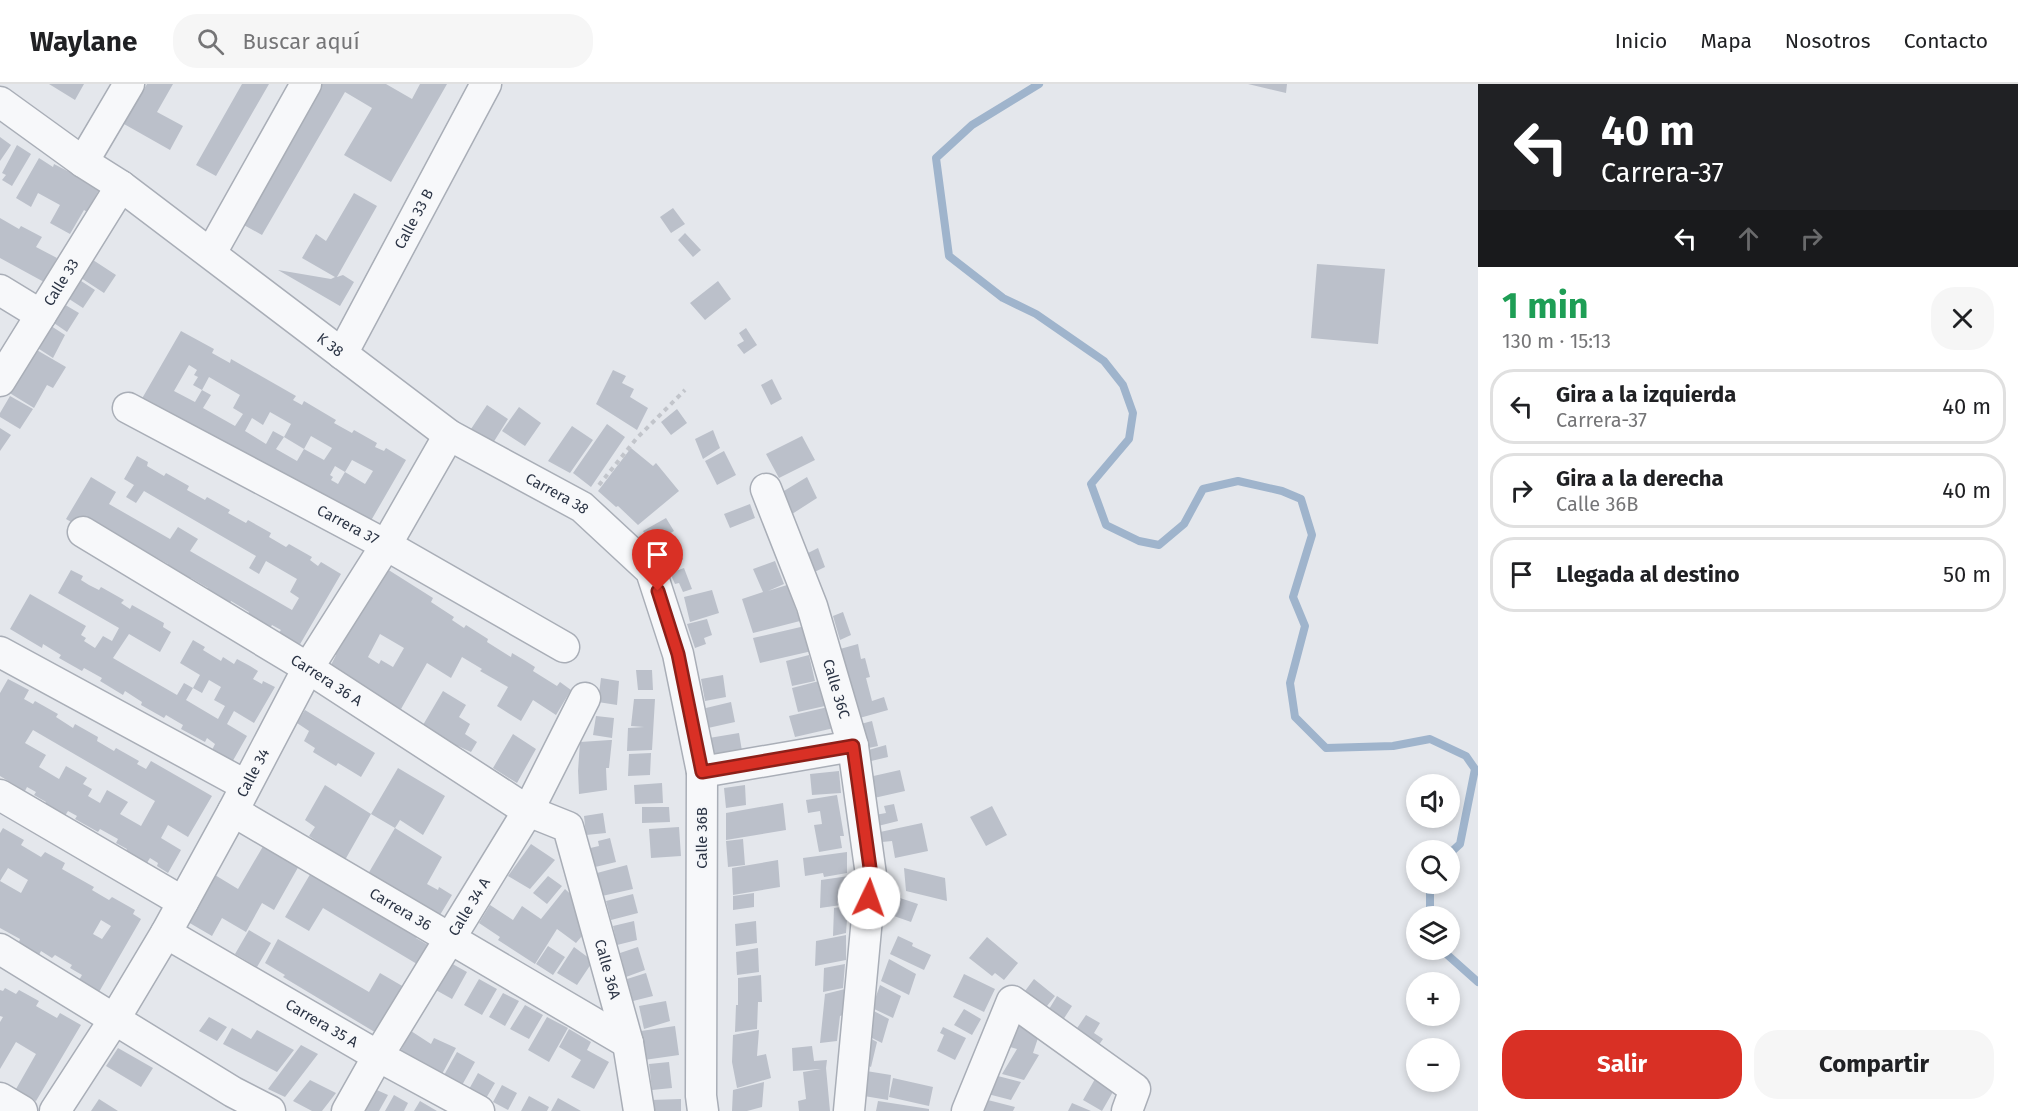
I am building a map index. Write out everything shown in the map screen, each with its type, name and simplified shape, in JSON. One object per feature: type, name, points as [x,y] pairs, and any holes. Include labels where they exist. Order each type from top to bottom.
[{"type":"street","points":[[83,162],[129,84]]},
{"type":"street","points":[[211,253],[306,84]]},
{"type":"street","name":"Calle 33 B","points":[[342,354],[486,84]]},
{"type":"street","name":"K 38","points":[[0,102],[83,162],[121,186],[449,435]]},
{"type":"street","name":"Calle 33","points":[[0,381],[121,186]]},
{"type":"street","points":[[0,290],[41,315]]},
{"type":"street","name":"Carrera 37","points":[[128,408],[386,545],[564,647]]},
{"type":"street","name":"Carrera 38","points":[[449,435],[582,507],[651,570]]},
{"type":"street","name":"Calle 34","points":[[55,1111],[114,1020],[166,933],[308,668],[386,545],[449,435]]},
{"type":"street","name":"Calle 36C","points":[[766,489],[812,606],[853,746],[871,875],[849,1111]]},
{"type":"street","name":"Carrera 36 A","points":[[83,532],[308,668],[528,811],[568,827]]},
{"type":"street","name":"Calle 36B","points":[[651,570],[678,654],[702,772],[701,1096],[703,1111]]},
{"type":"street","points":[[0,652],[245,785]]},
{"type":"street","name":"Calle 34 A","points":[[347,1111],[378,1056],[528,811],[585,698]]},
{"type":"street","points":[[702,772],[853,746]]},
{"type":"street","points":[[0,795],[183,902]]},
{"type":"street","name":"Carrera 36","points":[[233,811],[628,1043]]},
{"type":"street","name":"Calle 36A","points":[[568,827],[628,1043],[639,1111]]},
{"type":"street","name":"Carrera 35 A","points":[[166,933],[378,1056],[479,1111]]},
{"type":"street","points":[[0,949],[114,1020],[227,1101],[270,1111]]},
{"type":"street","points":[[967,1111],[1012,1001],[1131,1100]]},
{"type":"street","points":[[0,1098],[22,1111]]},
{"type":"path","points":[[582,507],[636,439],[685,390]]},
{"type":"building","points":[[49,84],[84,84],[75,100]]},
{"type":"building","points":[[147,84],[173,84],[157,112],[183,126],[170,150],[124,124]]},
{"type":"building","points":[[242,84],[269,84],[216,176],[196,165]]},
{"type":"building","points":[[322,84],[386,84],[412,99],[420,84],[447,84],[391,182],[344,155],[372,108],[345,92],[262,235],[242,224]]},
{"type":"building","points":[[1248,84],[1287,84],[1286,93]]},
{"type":"building","points":[[0,137],[11,145],[0,161]]},
{"type":"building","points":[[17,145],[31,154],[12,186],[2,180],[6,175],[2,173]]},
{"type":"building","points":[[39,158],[53,167],[54,164],[100,188],[87,212],[84,210],[70,234],[50,223],[60,205],[38,193],[31,207],[16,198]]},
{"type":"building","points":[[354,193],[377,206],[337,277],[343,275],[354,282],[340,306],[278,270],[331,279],[335,277],[302,258],[316,234],[326,241]]},
{"type":"building","points":[[673,208],[685,224],[671,233],[660,217]]},
{"type":"building","points":[[0,218],[19,229],[21,226],[42,237],[36,247],[57,258],[44,282],[0,258]]},
{"type":"building","points":[[685,233],[701,250],[693,257],[678,240]]},
{"type":"building","points":[[93,260],[116,275],[104,293],[81,278]]},
{"type":"building","points":[[1317,264],[1385,269],[1378,344],[1311,338]]},
{"type":"building","points":[[78,279],[95,290],[83,308],[66,297]]},
{"type":"building","points":[[718,281],[731,299],[705,320],[690,303]]},
{"type":"building","points":[[62,303],[79,313],[67,332],[51,321]]},
{"type":"building","points":[[48,324],[65,335],[53,358],[36,347]]},
{"type":"building","points":[[746,328],[757,345],[744,354],[737,345],[744,341],[739,333]]},
{"type":"building","points":[[181,331],[214,349],[212,353],[230,363],[231,359],[296,396],[293,400],[302,405],[304,401],[336,420],[334,423],[352,433],[354,430],[377,443],[375,447],[384,451],[386,448],[406,460],[365,531],[140,402]],"holes":[[[189,365],[197,370],[194,375],[198,377],[193,385],[202,390],[195,402],[174,391]],[[209,377],[240,395],[233,408],[243,414],[235,426],[203,408],[211,395],[202,390]],[[270,412],[291,424],[284,437],[273,431],[266,444],[245,431],[252,418],[263,425]],[[311,436],[332,448],[324,460],[304,449]],[[284,437],[304,449],[297,461],[276,449]],[[352,460],[373,471],[365,484],[345,472]],[[335,466],[345,472],[338,484],[331,480],[333,477],[330,475]]]},
{"type":"building","points":[[35,349],[66,367],[53,388],[47,385],[34,408],[8,392]]},
{"type":"building","points":[[613,370],[626,376],[622,383],[634,389],[630,397],[648,408],[637,430],[596,404]]},
{"type":"building","points":[[772,379],[782,399],[771,405],[761,385]]},
{"type":"building","points":[[10,396],[33,409],[20,429],[0,417]]},
{"type":"building","points":[[487,405],[508,419],[493,443],[471,429]]},
{"type":"building","points":[[519,407],[541,423],[525,446],[502,431]]},
{"type":"building","points":[[677,409],[687,423],[671,435],[661,422]]},
{"type":"building","points":[[607,424],[625,437],[591,487],[573,473]]},
{"type":"building","points":[[572,426],[593,440],[570,473],[548,461]]},
{"type":"building","points":[[0,428],[11,435],[0,451]]},
{"type":"building","points":[[713,430],[720,448],[703,459],[695,439]]},
{"type":"building","points":[[802,436],[815,460],[779,478],[766,454]]},
{"type":"building","points":[[631,448],[653,466],[656,463],[679,491],[638,525],[598,491]]},
{"type":"building","points":[[724,451],[736,475],[717,485],[705,461]]},
{"type":"building","points":[[137,456],[148,462],[147,466],[164,476],[166,473],[189,486],[187,490],[205,500],[207,497],[230,510],[228,513],[246,523],[248,520],[271,533],[269,537],[286,547],[289,544],[312,557],[310,560],[318,566],[321,562],[341,574],[299,646],[278,634],[281,630],[272,625],[270,628],[247,615],[249,612],[231,601],[229,605],[206,591],[208,588],[191,578],[189,581],[165,568],[168,564],[150,554],[148,558],[125,544],[127,541],[109,531],[92,534],[66,519],[91,477],[116,492],[109,504],[170,539],[178,527],[198,539],[190,551],[292,610],[299,598],[290,592],[297,579],[266,561],[259,574],[249,568],[256,556],[144,491],[136,503],[126,497],[134,485],[124,479]]},
{"type":"building","points":[[807,477],[817,498],[789,516],[779,494]]},
{"type":"building","points":[[750,504],[755,518],[730,528],[724,514]]},
{"type":"building","points":[[666,518],[674,531],[651,544],[643,531]]},
{"type":"building","points":[[673,542],[683,559],[669,571],[658,554]]},
{"type":"building","points":[[818,548],[825,567],[806,576],[800,557]]},
{"type":"building","points":[[775,561],[784,584],[768,591],[787,585],[800,621],[753,633],[742,599],[763,592],[753,569]]},
{"type":"building","points":[[684,568],[692,589],[683,592],[679,583],[675,584],[670,573]]},
{"type":"building","points":[[387,569],[433,598],[431,602],[454,617],[452,620],[464,628],[466,625],[511,657],[512,653],[535,667],[533,671],[557,686],[560,682],[571,690],[556,715],[533,700],[521,721],[497,706],[508,687],[480,671],[482,669],[462,657],[451,678],[427,663],[401,709],[330,667],[336,655],[333,654],[354,618],[357,619]],"holes":[[[380,634],[404,648],[393,667],[381,660],[379,664],[368,657]]]},
{"type":"building","points":[[71,570],[83,576],[81,580],[89,585],[99,590],[101,587],[124,600],[121,603],[130,609],[132,605],[164,623],[163,627],[171,632],[160,652],[129,634],[113,658],[177,695],[184,683],[193,688],[200,675],[180,663],[193,640],[205,647],[203,650],[221,661],[223,657],[234,664],[237,659],[250,666],[258,671],[253,679],[275,687],[254,723],[234,711],[227,724],[247,736],[231,764],[211,752],[215,744],[207,738],[205,742],[181,729],[183,725],[166,715],[164,718],[141,705],[142,702],[125,691],[123,695],[100,681],[102,678],[84,668],[82,671],[59,658],[61,655],[43,644],[42,648],[10,629],[30,594],[86,626],[81,635],[86,638],[84,641],[95,648],[103,636],[112,641],[119,628],[58,593]],"holes":[[[209,680],[221,687],[214,700],[225,706],[218,719],[186,700],[193,688],[202,693]]]},
{"type":"building","points":[[712,590],[719,613],[690,622],[684,597]]},
{"type":"building","points":[[843,612],[851,635],[840,640],[833,616]]},
{"type":"building","points":[[707,619],[712,635],[704,638],[706,644],[695,648],[687,624]]},
{"type":"building","points":[[805,626],[812,651],[760,663],[753,638]]},
{"type":"building","points":[[858,644],[861,659],[865,658],[870,677],[866,678],[872,701],[884,697],[888,710],[856,719],[840,649]]},
{"type":"building","points":[[809,655],[815,681],[792,686],[786,661]]},
{"type":"building","points":[[636,670],[652,670],[653,690],[638,690]]},
{"type":"building","points":[[723,675],[726,697],[705,701],[701,679]]},
{"type":"building","points":[[601,678],[619,681],[617,705],[598,702]]},
{"type":"building","points":[[8,679],[29,690],[24,699],[33,704],[35,701],[58,714],[56,717],[73,728],[75,724],[98,737],[97,741],[114,751],[116,748],[139,761],[137,764],[146,769],[151,761],[212,796],[188,837],[168,825],[161,838],[181,850],[168,873],[150,858],[145,866],[124,854],[127,849],[116,843],[118,839],[100,829],[98,832],[75,819],[77,816],[68,811],[63,819],[41,811],[46,802],[34,795],[36,792],[27,787],[25,791],[0,776],[0,693]],"holes":[[[33,730],[155,801],[141,826],[120,814],[128,802],[107,790],[100,803],[88,796],[92,789],[83,784],[87,778],[66,766],[59,779],[39,767],[46,755],[25,743]]]},
{"type":"building","points":[[819,681],[825,706],[798,712],[792,688]]},
{"type":"building","points":[[443,691],[466,705],[459,717],[470,724],[465,734],[477,742],[471,752],[458,746],[456,750],[445,743],[446,739],[423,725]]},
{"type":"building","points":[[634,699],[655,699],[652,750],[627,751],[628,728],[644,727],[631,726]]},
{"type":"building","points":[[731,702],[735,722],[708,728],[706,708]]},
{"type":"building","points":[[828,707],[834,728],[795,737],[789,716]]},
{"type":"building","points":[[305,710],[375,753],[361,777],[313,752],[315,748],[304,741],[309,731],[297,723]]},
{"type":"building","points":[[596,716],[614,718],[612,738],[593,735]]},
{"type":"building","points":[[872,721],[878,746],[864,749],[857,725]]},
{"type":"building","points":[[739,733],[742,751],[712,756],[709,738]]},
{"type":"building","points":[[513,734],[536,749],[517,783],[493,768]]},
{"type":"building","points":[[612,740],[609,768],[606,768],[607,790],[579,794],[580,742]]},
{"type":"building","points":[[886,745],[888,757],[867,762],[865,751]]},
{"type":"building","points":[[651,753],[650,775],[628,776],[629,754]]},
{"type":"building","points":[[398,768],[445,796],[423,835],[400,820],[395,828],[371,814]]},
{"type":"building","points":[[900,770],[905,791],[874,798],[869,777]]},
{"type":"building","points":[[839,771],[841,793],[812,795],[810,774]]},
{"type":"building","points":[[662,783],[663,803],[635,804],[634,785]]},
{"type":"building","points":[[325,785],[371,814],[345,860],[309,836],[315,827],[305,820]]},
{"type":"building","points":[[745,785],[746,805],[726,808],[724,788]]},
{"type":"building","points":[[837,795],[844,836],[840,836],[842,848],[819,852],[814,825],[822,824],[820,811],[808,813],[806,800]]},
{"type":"building","points":[[783,803],[786,830],[726,840],[726,813]]},
{"type":"building","points":[[894,804],[898,821],[878,826],[875,815],[886,813],[884,806]]},
{"type":"building","points":[[992,806],[1007,835],[986,846],[970,817]]},
{"type":"building","points":[[642,807],[669,807],[670,822],[642,823]]},
{"type":"building","points":[[603,813],[606,833],[586,835],[584,816]]},
{"type":"building","points":[[922,823],[928,851],[895,858],[892,841],[882,842],[880,832]]},
{"type":"building","points":[[679,827],[681,856],[651,858],[649,829]]},
{"type":"building","points":[[3,828],[24,840],[21,845],[41,857],[45,852],[65,863],[62,869],[94,887],[92,890],[109,900],[112,897],[135,910],[133,914],[141,919],[99,992],[79,980],[82,975],[70,968],[72,965],[55,955],[52,958],[41,951],[38,957],[18,945],[20,939],[0,928],[0,881],[0,833]],"holes":[[[8,868],[28,880],[21,893],[0,881]],[[101,920],[111,926],[102,939],[93,934]]]},
{"type":"building","points":[[395,828],[442,857],[427,884],[438,890],[439,887],[452,895],[440,915],[428,907],[426,910],[368,874]]},
{"type":"building","points":[[610,838],[616,862],[591,868],[586,849],[599,846],[598,841]]},
{"type":"building","points":[[743,839],[745,865],[728,867],[726,841]]},
{"type":"building","points":[[265,843],[300,864],[274,910],[262,903],[246,932],[222,918],[212,936],[188,922],[215,875],[238,889]]},
{"type":"building","points":[[531,844],[555,860],[530,889],[508,876]]},
{"type":"building","points":[[847,852],[847,873],[824,877],[823,873],[805,876],[803,858]]},
{"type":"building","points":[[778,860],[780,887],[733,895],[732,868]]},
{"type":"building","points":[[627,865],[633,889],[602,896],[597,873]]},
{"type":"building","points":[[904,868],[945,878],[947,901],[906,891]]},
{"type":"building","points":[[312,871],[418,934],[416,938],[428,945],[417,964],[323,908],[309,931],[285,917]]},
{"type":"building","points":[[548,876],[562,886],[547,904],[533,893]]},
{"type":"building","points":[[849,876],[848,904],[820,908],[821,880]]},
{"type":"building","points":[[565,889],[577,900],[588,929],[576,943],[557,929],[535,964],[498,940],[500,937],[479,923],[490,905],[513,920],[522,906],[541,919]]},
{"type":"building","points":[[754,893],[754,907],[733,910],[733,896]]},
{"type":"building","points":[[633,894],[638,913],[611,920],[606,901]]},
{"type":"building","points":[[897,897],[918,904],[911,922],[891,915]]},
{"type":"building","points":[[848,906],[846,933],[833,936],[834,908]]},
{"type":"building","points":[[634,921],[637,940],[617,945],[613,926]]},
{"type":"building","points":[[756,921],[757,943],[736,946],[735,924]]},
{"type":"building","points":[[249,930],[271,943],[257,967],[235,954]]},
{"type":"building","points":[[846,935],[846,960],[815,966],[816,941]]},
{"type":"building","points":[[898,936],[931,955],[924,970],[890,954]]},
{"type":"building","points":[[987,937],[1018,963],[1004,980],[995,973],[992,976],[969,958]]},
{"type":"building","points":[[278,939],[369,992],[380,973],[404,987],[378,1034],[283,977],[285,975],[265,963]]},
{"type":"building","points":[[548,946],[565,957],[553,975],[536,964]]},
{"type":"building","points":[[574,947],[593,961],[577,985],[557,973]]},
{"type":"building","points":[[638,947],[645,970],[626,977],[620,953]]},
{"type":"building","points":[[758,948],[759,972],[737,975],[736,952]]},
{"type":"building","points":[[889,959],[916,974],[909,995],[881,981]]},
{"type":"building","points":[[449,962],[467,972],[452,999],[434,989]]},
{"type":"building","points":[[845,964],[843,988],[823,992],[824,968]]},
{"type":"building","points":[[646,973],[653,996],[633,1001],[627,979]]},
{"type":"building","points":[[964,974],[995,989],[984,1012],[953,997]]},
{"type":"building","points":[[761,975],[762,1002],[758,1002],[757,1029],[735,1032],[738,978]]},
{"type":"building","points":[[479,979],[497,989],[482,1015],[464,1005]]},
{"type":"building","points":[[1034,979],[1055,996],[1043,1011],[1022,995]]},
{"type":"building","points":[[880,985],[901,996],[893,1018],[872,1008]]},
{"type":"building","points":[[5,988],[16,994],[19,990],[39,1001],[36,1006],[57,1018],[60,1013],[81,1025],[36,1101],[16,1089],[36,1054],[16,1042],[0,1069],[0,1022],[3,1017],[0,1016],[0,990],[3,991]]},
{"type":"building","points":[[845,989],[843,1015],[840,1016],[837,1041],[820,1043],[825,994]]},
{"type":"building","points":[[503,993],[519,1001],[505,1026],[489,1017]]},
{"type":"building","points":[[1057,996],[1072,1006],[1061,1023],[1046,1014]]},
{"type":"building","points":[[666,1001],[670,1021],[644,1029],[639,1006]]},
{"type":"building","points":[[525,1005],[543,1015],[529,1039],[510,1029]]},
{"type":"building","points":[[964,1009],[981,1019],[972,1035],[954,1025]]},
{"type":"building","points":[[872,1010],[889,1019],[882,1043],[864,1034]]},
{"type":"building","points":[[1086,1015],[1100,1023],[1094,1033],[1103,1039],[1096,1049],[1073,1034]]},
{"type":"building","points":[[209,1017],[227,1027],[217,1041],[199,1031]]},
{"type":"building","points":[[547,1017],[568,1028],[549,1062],[528,1050]]},
{"type":"building","points":[[1019,1023],[1039,1035],[1033,1053],[1039,1055],[1024,1080],[1002,1074],[1017,1049],[1010,1047]]},
{"type":"building","points":[[675,1026],[679,1055],[644,1060],[641,1031]]},
{"type":"building","points":[[943,1027],[966,1038],[955,1060],[937,1051],[944,1035],[940,1033]]},
{"type":"building","points":[[232,1028],[251,1039],[257,1030],[294,1050],[277,1072],[223,1044]]},
{"type":"building","points":[[569,1029],[591,1042],[587,1050],[609,1062],[594,1089],[571,1077],[581,1060],[559,1047]]},
{"type":"building","points":[[759,1030],[757,1056],[766,1054],[771,1078],[737,1088],[732,1062],[733,1035]]},
{"type":"building","points":[[411,1031],[431,1044],[434,1038],[456,1048],[442,1074],[400,1052]]},
{"type":"building","points":[[864,1035],[877,1042],[871,1067],[858,1061]]},
{"type":"building","points":[[301,1045],[318,1054],[285,1097],[268,1089]]},
{"type":"building","points":[[812,1046],[814,1061],[827,1060],[830,1111],[799,1111],[798,1101],[806,1099],[803,1072],[821,1069],[793,1071],[792,1048]]},
{"type":"building","points":[[118,1048],[153,1068],[141,1087],[106,1066]]},
{"type":"building","points":[[457,1052],[475,1062],[461,1087],[443,1077]]},
{"type":"building","points":[[669,1062],[672,1088],[652,1090],[649,1064]]},
{"type":"building","points":[[860,1070],[891,1075],[888,1100],[858,1095]]},
{"type":"building","points":[[478,1073],[495,1083],[485,1100],[468,1091]]},
{"type":"building","points":[[994,1075],[1021,1082],[1011,1100],[984,1093]]},
{"type":"building","points":[[893,1078],[933,1087],[929,1106],[889,1097]]},
{"type":"building","points":[[1095,1079],[1114,1090],[1102,1111],[1083,1100]]},
{"type":"building","points":[[310,1080],[336,1093],[322,1111],[312,1111],[293,1101]]},
{"type":"building","points":[[764,1082],[762,1107],[747,1111],[732,1111],[733,1090]]},
{"type":"building","points":[[502,1085],[517,1093],[508,1110],[493,1102]]},
{"type":"building","points":[[370,1087],[388,1095],[379,1111],[355,1111]]},
{"type":"building","points":[[394,1095],[408,1103],[404,1111],[385,1111]]},
{"type":"building","points":[[529,1096],[549,1107],[547,1111],[521,1111]]},
{"type":"building","points":[[558,1098],[581,1111],[551,1111]]},
{"type":"building","points":[[99,1099],[118,1111],[91,1111]]},
{"type":"building","points":[[681,1099],[681,1111],[650,1111],[650,1100]]},
{"type":"building","points":[[984,1099],[1015,1107],[1013,1111],[978,1111]]},
{"type":"building","points":[[420,1101],[437,1111],[414,1111]]},
{"type":"building","points":[[878,1101],[929,1109],[929,1111],[876,1111]]},
{"type":"building","points":[[1072,1103],[1091,1111],[1068,1111]]},
{"type":"waterway","points":[[1039,84],[972,125],[936,158],[949,256],[1003,298],[1036,314],[1104,361],[1123,385],[1133,413],[1129,439],[1091,484],[1106,525],[1139,541],[1159,545],[1184,524],[1203,489],[1238,481],[1282,491],[1301,499],[1312,535],[1293,597],[1305,626],[1290,683],[1295,717],[1326,748],[1393,746],[1430,739],[1466,756],[1475,769],[1460,844]]},
{"type":"waterway","points":[[1430,894],[1430,906]]},
{"type":"waterway","points":[[1453,960],[1478,982]]},
{"type":"route","points":[[658,591],[678,654],[702,772],[853,746],[871,875],[869,898]]}]
